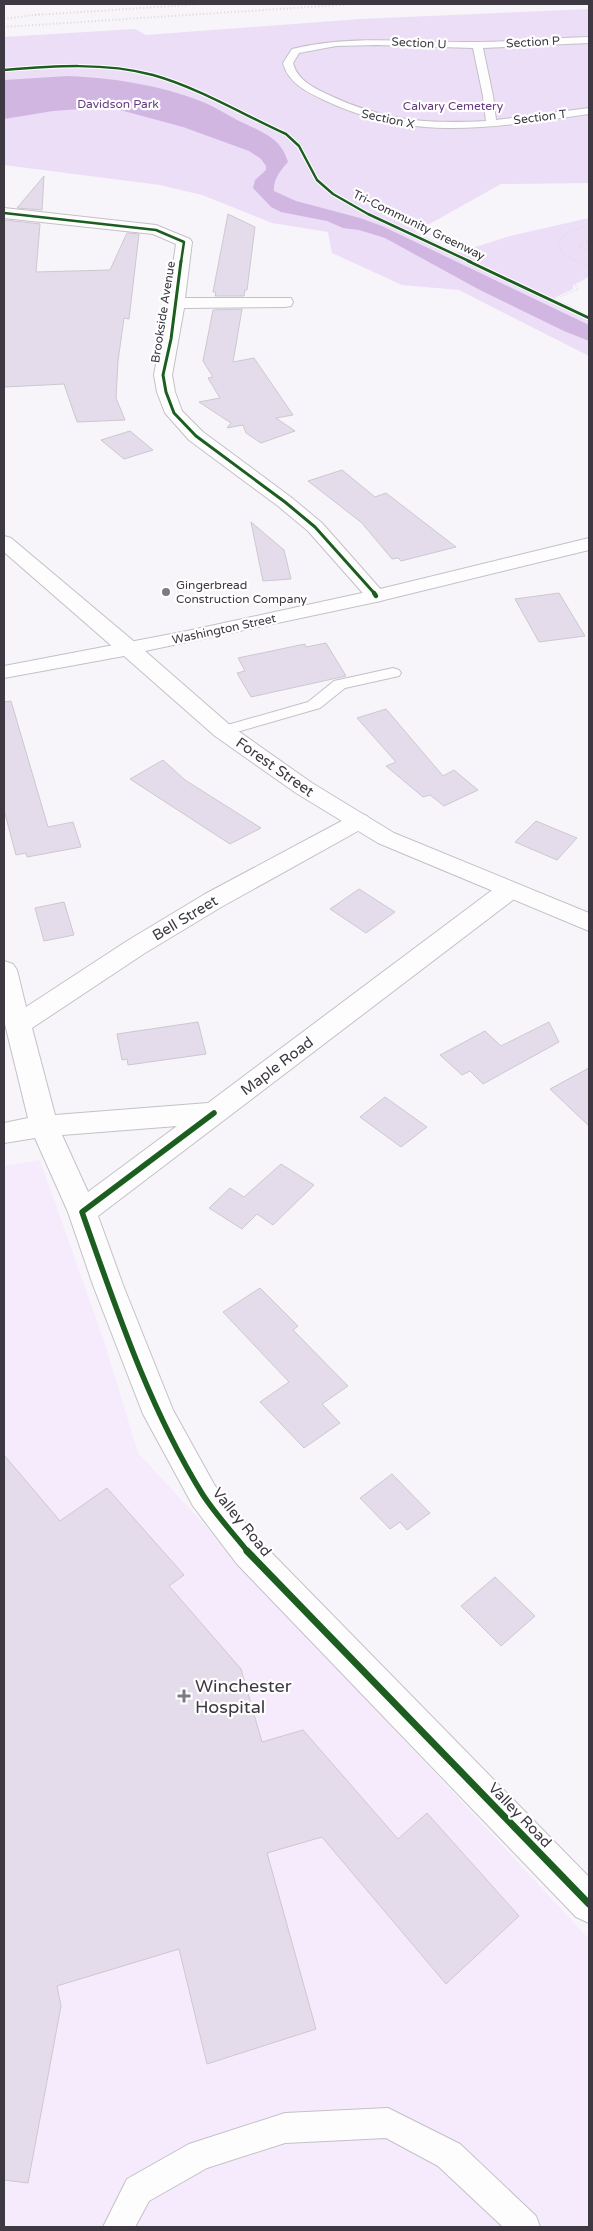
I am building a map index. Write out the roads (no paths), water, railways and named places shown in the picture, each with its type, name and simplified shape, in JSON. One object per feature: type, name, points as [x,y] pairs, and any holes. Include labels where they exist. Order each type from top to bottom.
[{"type":"street","name":"Brookside Avenue","points":[[4,214],[156,230],[184,242],[174,302],[171,339],[163,375],[166,392],[174,412],[196,436],[309,522],[353,568],[376,596]]},
{"type":"street","points":[[174,302],[285,302]]},
{"type":"street","name":"Forest Street","points":[[4,542],[223,731],[304,788],[386,838],[508,891],[589,923]]},
{"type":"street","name":"Washington Street","points":[[4,672],[129,650],[376,596],[587,546]]},
{"type":"street","name":"Bell Street","points":[[18,1025],[136,947],[214,900],[359,821]]},
{"type":"street","name":"Maple Road","points":[[214,1113],[508,891]]},
{"type":"street","name":"Valley Road","points":[[4,970],[44,1126],[82,1212],[108,1285],[159,1414],[204,1496],[249,1553],[589,1904]]},
{"type":"street","points":[[4,1133],[44,1126],[214,1113]]},
{"type":"street","points":[[82,1212],[214,1113]]},
{"type":"lane","name":"Section P","points":[[477,45],[589,40]]},
{"type":"lane","name":"Section U","points":[[295,51],[330,44],[361,42],[477,45]]},
{"type":"lane","points":[[477,45],[488,96],[491,123]]},
{"type":"lane","name":"Section X","points":[[295,51],[288,63],[296,78],[314,91],[351,111],[368,117],[412,125],[438,127],[491,123]]},
{"type":"lane","name":"Section T","points":[[491,123],[589,111]]},
{"type":"lane","points":[[569,114],[589,119]]},
{"type":"lane","points":[[223,731],[314,705],[340,684],[393,673]]},
{"type":"lane","points":[[118,2227],[138,2190],[200,2154],[285,2128],[388,2122],[449,2155],[525,2227]]},
{"type":"railway","points":[[35,15],[204,4]]},
{"type":"railway","points":[[4,27],[355,4]]},
{"type":"railway","points":[[4,19],[41,14]]},
{"type":"place","name":"Gingerbread Construction Company","points":[[166,592]]},
{"type":"place","name":"Winchester Hospital","points":[[184,1696]]},
{"type":"park label","name":"Davidson Park","points":[[118,104]]},
{"type":"park label","name":"Calvary Cemetery","points":[[453,106]]}]
